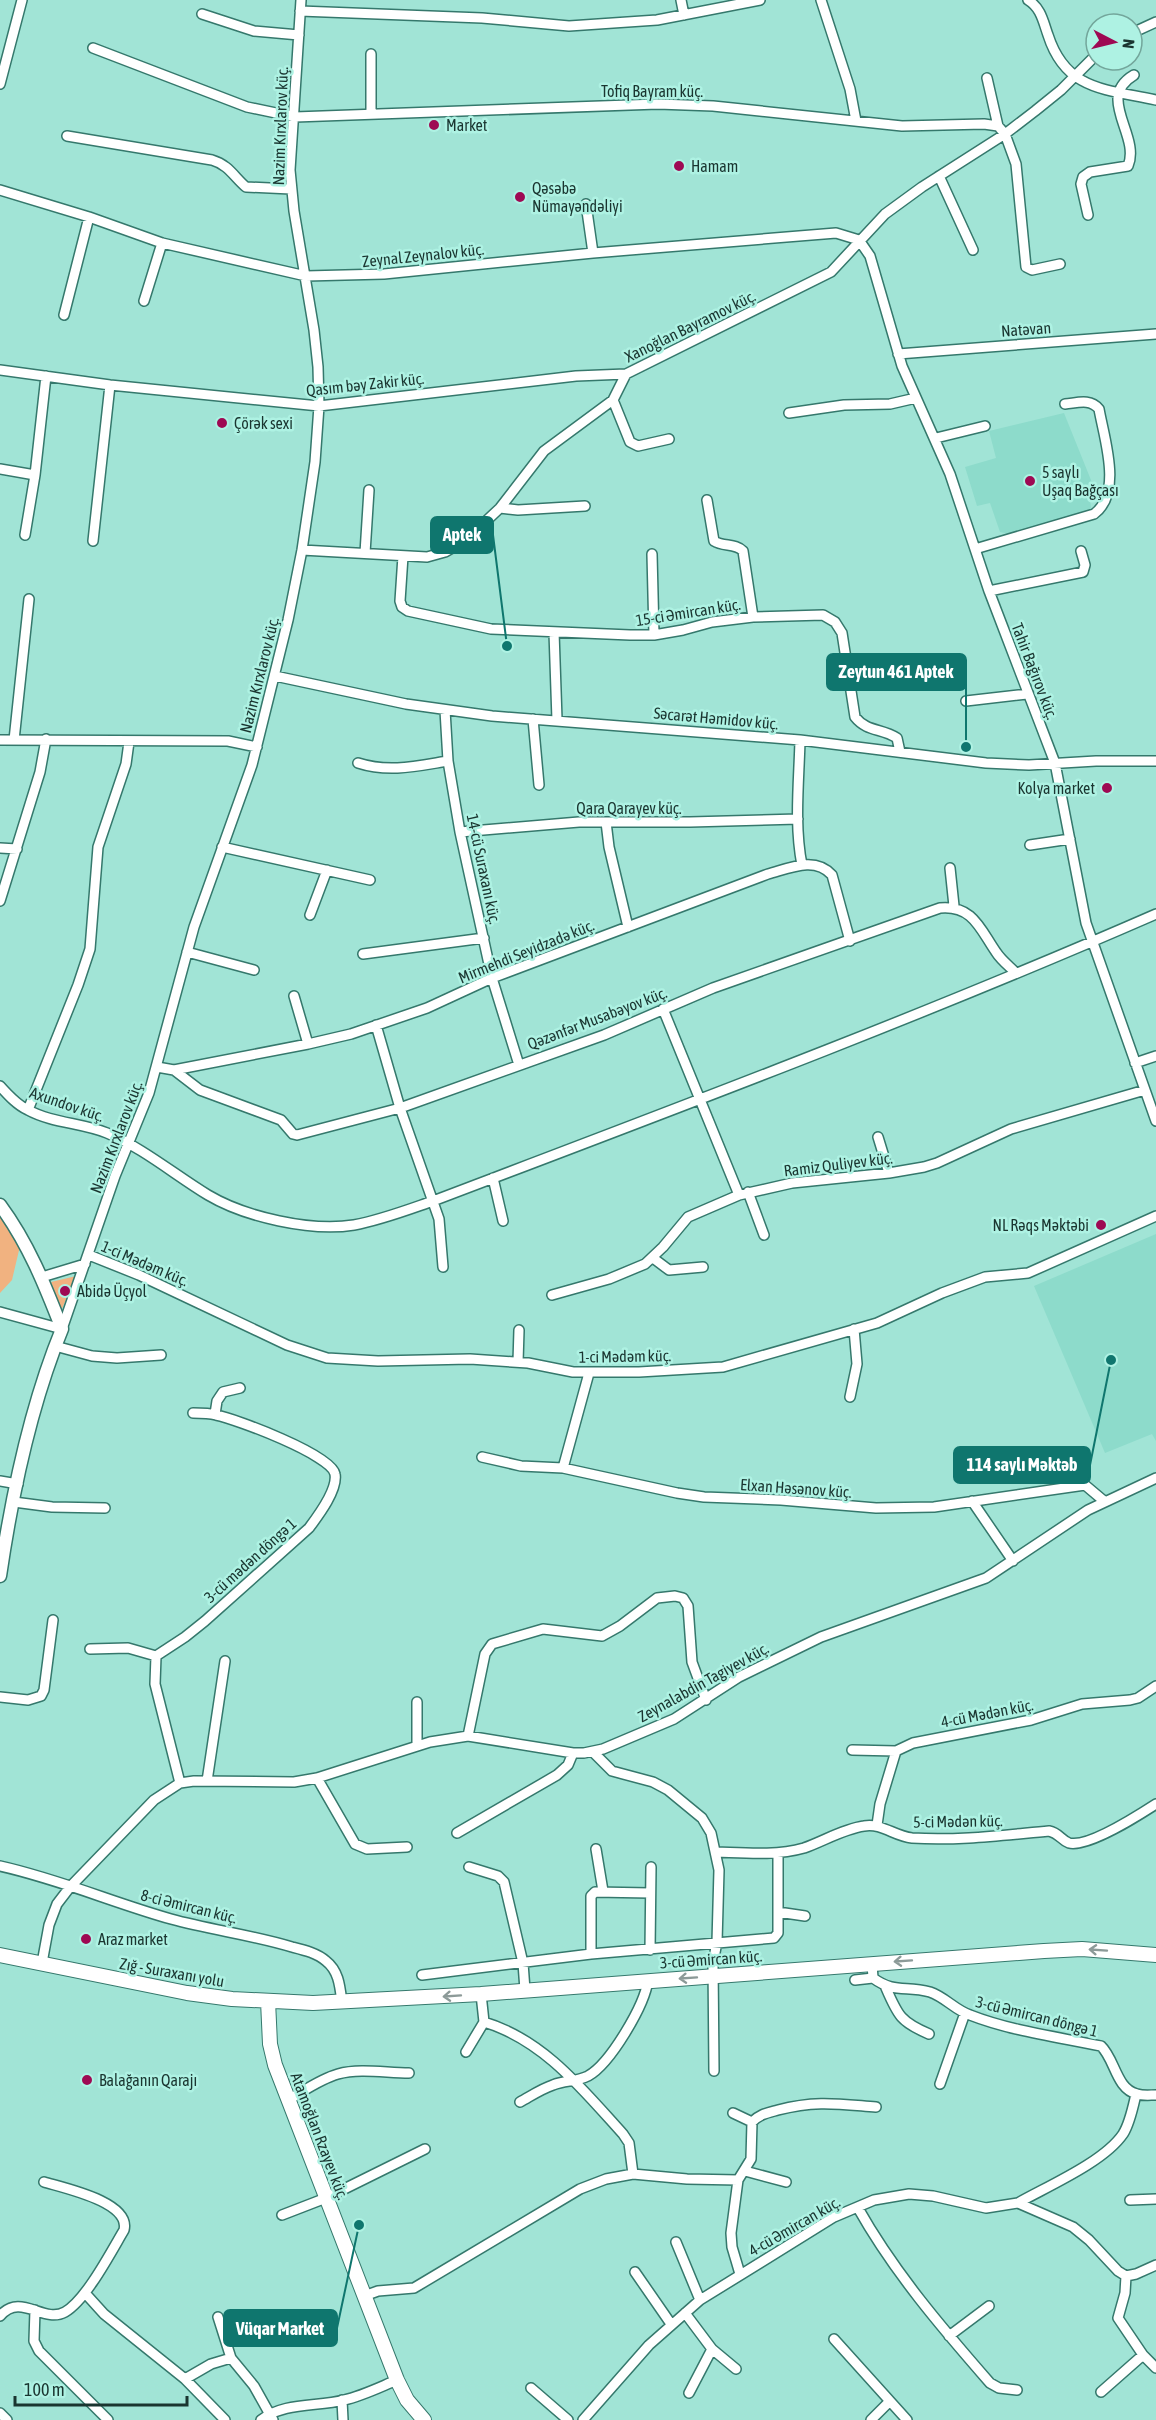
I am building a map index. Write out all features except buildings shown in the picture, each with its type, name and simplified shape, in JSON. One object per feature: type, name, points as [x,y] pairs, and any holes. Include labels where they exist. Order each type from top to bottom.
[{"type":"main road","name":"3-cü Əmircan küç.","points":[[268,2001],[342,2002],[714,1976],[873,1971],[1082,1949],[1156,1955]]},
{"type":"main road","name":"Zığ - Suraxanı yolu","points":[[0,1955],[187,1993],[268,2001]]},
{"type":"main road","name":"Atamoğlan Rzayev küç.","points":[[268,2001],[270,2044],[288,2100],[397,2380],[408,2400],[424,2420]]},
{"type":"street","points":[[0,84],[22,0]]},
{"type":"street","name":"Nazim Kırxlarov küç.","points":[[62,1329],[157,1068],[203,898],[257,747],[302,550],[315,462],[319,406],[318,367],[291,189],[290,159],[295,117],[301,0]]},
{"type":"street","points":[[681,0],[684,15]]},
{"type":"street","points":[[300,11],[482,18],[569,26],[657,20],[760,0]]},
{"type":"street","points":[[821,0],[850,88],[856,121]]},
{"type":"street","points":[[1028,0],[1040,10],[1053,51],[1073,76],[1087,84],[1156,100]]},
{"type":"street","points":[[202,14],[255,30],[299,35]]},
{"type":"street","name":"Tofiq Bayram küç.","points":[[93,48],[248,107],[295,117],[658,104],[713,106],[908,127],[984,124],[998,126]]},
{"type":"street","points":[[371,54],[371,114]]},
{"type":"street","points":[[859,240],[885,214],[1005,134],[1061,90],[1084,66]]},
{"type":"street","points":[[1088,215],[1082,184],[1083,177],[1090,172],[1128,166],[1131,159],[1118,92],[1123,83],[1134,75]]},
{"type":"street","points":[[987,78],[998,126],[1005,134],[1016,164],[1026,267],[1032,270],[1060,264]]},
{"type":"street","points":[[67,136],[222,162],[246,187],[291,189]]},
{"type":"street","points":[[939,176],[973,250]]},
{"type":"street","name":"Zeynal Zeynalov küç.","points":[[0,190],[89,217],[162,243],[306,276],[384,274],[593,253],[836,233],[859,240]]},
{"type":"street","points":[[586,204],[593,253]]},
{"type":"street","points":[[64,315],[89,217]]},
{"type":"street","name":"Tahir Bağırov küç.","points":[[859,240],[866,249],[874,268],[898,354],[936,438],[989,591],[1055,763],[1082,907],[1092,942],[1156,1121]]},
{"type":"street","name":"Xanoğlan Bayramov küç.","points":[[302,550],[427,557],[445,552],[466,540],[500,508],[544,451],[613,400],[626,374],[819,279],[839,264],[859,240]]},
{"type":"street","points":[[144,301],[162,243]]},
{"type":"street","name":"Natəvan","points":[[898,354],[1156,334]]},
{"type":"street","name":"Qasım bəy Zakir küç.","points":[[0,370],[110,385],[319,406],[576,376],[626,374]]},
{"type":"street","points":[[25,535],[35,474],[45,376]]},
{"type":"street","points":[[93,541],[110,385]]},
{"type":"street","points":[[789,413],[844,405],[890,404],[916,398]]},
{"type":"street","points":[[613,400],[630,442],[638,446],[669,439]]},
{"type":"street","points":[[975,549],[1094,514],[1104,502],[1110,483],[1110,466],[1099,408],[1086,401],[1065,404]]},
{"type":"street","points":[[936,438],[985,426]]},
{"type":"street","points":[[0,469],[35,474]]},
{"type":"street","points":[[365,553],[369,490]]},
{"type":"street","points":[[707,500],[714,541],[720,545],[740,547],[743,551],[753,617]]},
{"type":"street","points":[[500,508],[518,510],[585,506]]},
{"type":"street","points":[[989,591],[1083,573],[1085,565],[1081,552]]},
{"type":"street","points":[[652,555],[654,635]]},
{"type":"street","name":"15-ci Əmircan küç.","points":[[403,556],[400,601],[402,607],[408,611],[491,629],[654,635],[712,622],[753,617],[823,615],[835,622],[842,633],[855,717],[862,725],[889,733],[897,738],[900,752]]},
{"type":"street","points":[[14,740],[29,599]]},
{"type":"street","points":[[554,632],[557,720]]},
{"type":"street","name":"Səcarət Həmidov küç.","points":[[275,676],[445,710],[800,740],[986,763],[1156,761]]},
{"type":"street","points":[[966,700],[1027,694]]},
{"type":"street","name":"14-cü Suraxanı küç.","points":[[445,710],[448,761],[460,832],[492,978],[519,1065]]},
{"type":"street","points":[[533,719],[538,785]]},
{"type":"street","points":[[0,901],[40,772],[46,739]]},
{"type":"street","points":[[0,740],[228,741],[257,747]]},
{"type":"street","points":[[800,740],[798,819],[802,865]]},
{"type":"street","points":[[28,1110],[90,949],[98,847],[126,764],[129,742]]},
{"type":"street","points":[[358,764],[393,770],[448,761]]},
{"type":"street","name":"Qara Qarayev küç.","points":[[460,832],[606,822],[798,819]]},
{"type":"street","points":[[606,822],[609,847],[628,927]]},
{"type":"street","points":[[1030,845],[1070,839]]},
{"type":"street","points":[[222,847],[370,880]]},
{"type":"street","points":[[0,848],[16,849]]},
{"type":"street","name":"Mirmehdi Seyidzadə küç.","points":[[157,1068],[174,1070],[308,1044],[376,1025],[427,1008],[492,978],[768,874],[802,865],[817,864],[826,868],[832,875],[850,941]]},
{"type":"street","points":[[950,868],[954,906],[974,919],[997,955],[1016,973]]},
{"type":"street","points":[[310,915],[327,870]]},
{"type":"street","name":"Qəzənfər Musabəyov küç.","points":[[174,1070],[200,1090],[281,1120],[292,1134],[297,1136],[400,1108],[604,1035],[713,988],[940,908],[954,906]]},
{"type":"street","points":[[1092,942],[1156,914]]},
{"type":"street","points":[[363,954],[484,938]]},
{"type":"street","name":"Axundov küç.","points":[[0,1086],[28,1110],[106,1133],[128,1144],[211,1197],[240,1210],[291,1222],[323,1226],[351,1225],[377,1220],[433,1201],[914,1016],[1092,942]]},
{"type":"street","points":[[187,952],[254,970]]},
{"type":"street","points":[[294,996],[308,1044]]},
{"type":"street","points":[[663,1009],[700,1099],[764,1235]]},
{"type":"street","points":[[376,1025],[400,1108],[433,1201],[440,1229],[443,1266]]},
{"type":"street","points":[[1135,1063],[1156,1056]]},
{"type":"street","name":"Ramiz Quliyev küç.","points":[[552,1295],[620,1275],[653,1258],[688,1217],[744,1194],[792,1183],[889,1173],[937,1163],[1011,1129],[1145,1090]]},
{"type":"street","points":[[878,1137],[889,1173]]},
{"type":"street","points":[[493,1178],[503,1221]]},
{"type":"street","points":[[0,1205],[25,1242],[42,1277],[62,1329],[32,1421],[0,1576]]},
{"type":"street","name":"1-ci Mədəm küç.","points":[[87,1260],[139,1275],[287,1345],[319,1356],[378,1361],[470,1359],[518,1362],[589,1373],[723,1367],[878,1323],[942,1293],[985,1277],[1028,1273],[1156,1216]]},
{"type":"street","points":[[653,1258],[669,1270],[703,1266]]},
{"type":"street","points":[[42,1277],[87,1260]]},
{"type":"street","points":[[0,1312],[62,1329]]},
{"type":"street","points":[[850,1397],[857,1364],[854,1329]]},
{"type":"street","points":[[518,1362],[519,1330]]},
{"type":"street","points":[[55,1346],[92,1356],[117,1358],[161,1355]]},
{"type":"street","points":[[563,1468],[589,1373]]},
{"type":"street","points":[[193,1413],[215,1414],[217,1401],[223,1392],[240,1388]]},
{"type":"street","name":"3-cü mədən döngə 1","points":[[156,1656],[205,1621],[309,1528],[321,1514],[333,1488],[335,1475],[331,1466],[321,1458],[264,1431],[215,1414]]},
{"type":"street","name":"Elxan Həsənov küç.","points":[[482,1457],[521,1466],[563,1468],[704,1497],[781,1500],[876,1508],[934,1507],[1085,1485],[1104,1502]]},
{"type":"street","name":"Zeynalabdin Tagiyev küç.","points":[[42,1963],[49,1925],[57,1904],[70,1887],[154,1800],[180,1783],[287,1782],[317,1778],[417,1746],[468,1736],[573,1753],[593,1752],[674,1719],[739,1677],[802,1646],[912,1603],[970,1585],[1013,1561],[1060,1528],[1104,1502],[1156,1478]]},
{"type":"street","points":[[0,1481],[18,1484]]},
{"type":"street","points":[[972,1501],[1013,1561]]},
{"type":"street","points":[[14,1502],[52,1507],[105,1508]]},
{"type":"street","points":[[468,1736],[485,1654],[492,1644],[543,1629],[602,1636],[620,1626],[657,1598],[675,1596],[683,1598],[688,1606],[692,1662],[706,1700]]},
{"type":"street","points":[[0,1698],[28,1700],[41,1696],[44,1690],[53,1620]]},
{"type":"street","points":[[90,1649],[128,1648],[156,1656],[155,1684],[180,1783]]},
{"type":"street","points":[[207,1781],[225,1661]]},
{"type":"street","name":"4-cü Mədən küç.","points":[[896,1751],[913,1743],[1031,1720],[1082,1704],[1138,1698],[1156,1686]]},
{"type":"street","points":[[417,1702],[417,1746]]},
{"type":"street","points":[[717,1852],[778,1853],[802,1848],[853,1828],[877,1825],[880,1804],[896,1751],[852,1750]]},
{"type":"street","points":[[593,1752],[612,1771],[653,1782],[683,1802],[702,1818],[711,1833],[717,1852],[719,1870],[717,1942],[713,1963],[714,2071]]},
{"type":"street","points":[[457,1833],[558,1775],[568,1765],[573,1753]]},
{"type":"street","points":[[317,1778],[355,1844],[367,1850],[407,1847]]},
{"type":"street","name":"5-ci Mədən küç.","points":[[877,1825],[897,1835],[912,1838],[977,1838],[1049,1831],[1057,1833],[1068,1843],[1076,1843],[1121,1826],[1156,1804]]},
{"type":"street","points":[[596,1849],[603,1891]]},
{"type":"street","points":[[422,1975],[591,1954],[774,1938],[778,1933],[778,1853]]},
{"type":"street","name":"8-ci Əmircan küç.","points":[[0,1866],[48,1878],[171,1919],[267,1939],[309,1952],[325,1960],[333,1968],[339,1980],[342,2002]]},
{"type":"street","points":[[470,1867],[498,1876],[504,1882],[523,1963],[525,1990]]},
{"type":"street","points":[[650,1950],[651,1867]]},
{"type":"street","points":[[591,1954],[591,1896],[603,1891],[650,1893]]},
{"type":"street","points":[[778,1912],[806,1916]]},
{"type":"street","points":[[855,1980],[873,1971],[886,1988],[900,2018],[908,2025],[929,2034]]},
{"type":"street","points":[[520,2102],[554,2084],[576,2082],[597,2071],[612,2051],[642,2001],[648,1980]]},
{"type":"street","name":"3-cü Əmircan döngə 1","points":[[886,1988],[917,1989],[933,1993],[965,2013],[991,2022],[1101,2046],[1126,2088],[1136,2094]]},
{"type":"street","points":[[466,2052],[484,2022],[481,1994]]},
{"type":"street","points":[[940,2084],[965,2013]]},
{"type":"street","points":[[484,2022],[499,2026],[522,2039],[560,2066],[576,2082],[629,2143],[633,2174]]},
{"type":"street","points":[[288,2100],[339,2074],[409,2073]]},
{"type":"street","points":[[1018,2204],[1077,2171],[1112,2146],[1127,2126],[1136,2094],[1156,2095]]},
{"type":"street","points":[[740,2274],[732,2247],[731,2233],[738,2180],[750,2159],[752,2122],[760,2115],[803,2103],[817,2102],[876,2108]]},
{"type":"street","points":[[733,2113],[752,2122]]},
{"type":"street","points":[[282,2216],[326,2198],[425,2149]]},
{"type":"street","points":[[745,2171],[786,2182]]},
{"type":"street","points":[[364,2296],[378,2291],[414,2288],[580,2189],[606,2179],[633,2174],[687,2179],[738,2180]]},
{"type":"street","points":[[0,2316],[7,2308],[14,2306],[53,2314],[64,2313],[85,2293],[124,2230],[126,2223],[121,2214],[98,2199],[44,2181]]},
{"type":"street","name":"4-cü Əmircan küç.","points":[[583,2420],[649,2344],[700,2300],[834,2217],[883,2198],[909,2194],[933,2196],[986,2208],[1018,2204],[1073,2227],[1126,2276]]},
{"type":"street","points":[[1130,2200],[1156,2199]]},
{"type":"street","points":[[858,2208],[894,2266],[990,2384],[999,2388],[1017,2390]]},
{"type":"street","points":[[676,2242],[700,2300]]},
{"type":"street","points":[[1156,2265],[1126,2276],[1125,2293],[1118,2318],[1143,2355],[1156,2368]]},
{"type":"street","points":[[635,2272],[671,2324]]},
{"type":"street","points":[[85,2293],[104,2314],[185,2379],[225,2420]]},
{"type":"street","points":[[949,2336],[989,2306]]},
{"type":"street","points":[[35,2310],[34,2341],[39,2351],[108,2420]]},
{"type":"street","points":[[685,2313],[712,2349],[736,2369]]},
{"type":"street","points":[[218,2317],[231,2358],[254,2386],[271,2417]]},
{"type":"street","points":[[834,2339],[907,2420]]},
{"type":"street","points":[[689,2393],[712,2349]]},
{"type":"street","points":[[1101,2392],[1143,2355]]},
{"type":"street","points":[[185,2379],[211,2364],[231,2358]]},
{"type":"street","points":[[261,2420],[300,2406],[342,2400],[397,2380]]},
{"type":"street","points":[[531,2388],[568,2420]]},
{"type":"street","points":[[342,2400],[343,2420]]},
{"type":"street","points":[[871,2420],[889,2402]]},
{"type":"street","points":[[0,2413],[6,2420]]},
{"type":"shaded area","name":"5 saylı Uşaq Bağçası","points":[[1064,413],[1097,495],[1090,499],[1091,509],[1014,535],[1000,532],[990,503],[977,506],[965,467],[996,458],[989,431]]},
{"type":"shaded area","points":[[0,1215],[20,1246],[12,1280],[0,1293]]},
{"type":"shaded area","points":[[1156,1234],[1156,1441],[1152,1434],[1105,1453],[1034,1286]]},
{"type":"shaded area","points":[[76,1276],[61,1311],[51,1282]]},
{"type":"place","name":"Market","points":[[434,125]]},
{"type":"place","name":"Hamam","points":[[679,166]]},
{"type":"place","name":"Qəsəbə Nümayəndəliyi","points":[[520,197]]},
{"type":"place","name":"Çörək sexi","points":[[222,423]]},
{"type":"place","name":"5 saylı Uşaq Bağçası","points":[[1030,481]]},
{"type":"place","name":"Aptek","points":[[507,646]]},
{"type":"place","name":"Zeytun 461 Aptek","points":[[966,747]]},
{"type":"place","name":"Kolya market","points":[[1107,788]]},
{"type":"place","name":"NL Rəqs Məktəbi","points":[[1101,1225]]},
{"type":"place","name":"Abidə Üçyol","points":[[65,1291]]},
{"type":"place","name":"114 saylı Məktəb","points":[[1111,1360]]},
{"type":"place","name":"Araz market","points":[[86,1939]]},
{"type":"place","name":"Balağanın Qarajı","points":[[87,2080]]},
{"type":"place","name":"Vüqar Market","points":[[359,2225]]}]
